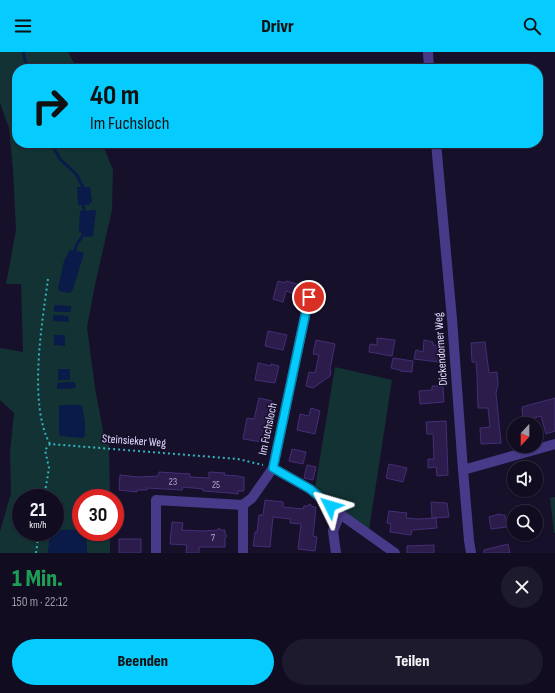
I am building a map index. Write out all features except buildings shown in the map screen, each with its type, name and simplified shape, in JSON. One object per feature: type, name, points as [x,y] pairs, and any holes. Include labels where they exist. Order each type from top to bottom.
[{"type":"street","points":[[428,52],[429,64]]},
{"type":"street","name":"Dickendorner Weg","points":[[436,148],[471,553]]},
{"type":"street","name":"Im Fuchsloch","points":[[309,297],[273,468],[310,489],[340,514],[396,553]]},
{"type":"street","points":[[463,470],[555,444]]},
{"type":"street","points":[[156,553],[156,500],[243,505],[252,498],[273,468]]},
{"type":"street","points":[[242,553],[243,505]]},
{"type":"street","points":[[336,553],[333,531],[340,514]]},
{"type":"path","points":[[46,489],[49,468],[45,450],[50,444],[46,436],[38,400],[40,345],[48,279]]},
{"type":"path","name":"Steinsieker Weg","points":[[50,444],[238,458],[273,468]]},
{"type":"path","points":[[36,553],[38,541]]},
{"type":"green space","points":[[0,52],[68,52],[74,64],[12,64],[12,148],[104,148],[113,170],[112,210],[87,327],[95,388],[104,436],[109,444],[110,489],[72,489],[72,531],[64,531],[64,489],[12,489],[12,541],[49,541],[48,553],[0,553],[0,532],[11,493],[10,452],[14,413],[0,400],[0,348],[23,352],[21,284],[6,284],[16,230],[9,128],[0,103]],"holes":[[[75,382],[75,388],[58,389],[58,383]],[[61,405],[80,405],[61,436],[59,434],[59,407]]]},
{"type":"green space","points":[[335,367],[392,380],[369,530],[315,488]]},
{"type":"green space","points":[[555,497],[555,533],[554,533],[550,498]]},
{"type":"green space","points":[[86,541],[110,541],[110,553],[87,553]]},
{"type":"water","points":[[77,187],[90,187],[92,201],[89,205],[78,205]]},
{"type":"water","points":[[96,210],[93,236],[86,237],[79,231],[80,211]]},
{"type":"water","points":[[70,250],[84,253],[73,289],[70,293],[59,291],[58,288],[64,261]]},
{"type":"water","points":[[54,305],[71,306],[71,312],[55,312]]},
{"type":"water","points":[[54,315],[68,316],[69,322],[53,321]]},
{"type":"water","points":[[54,335],[65,335],[65,346],[54,345]]},
{"type":"water","points":[[58,369],[70,369],[70,380],[58,380]]},
{"type":"water","points":[[75,382],[76,388],[57,389],[57,383]]},
{"type":"water","points":[[61,405],[82,406],[85,423],[85,436],[82,438],[61,436],[59,434],[59,407]]},
{"type":"water","points":[[64,530],[72,530],[72,541],[85,541],[87,553],[48,553],[49,541],[64,541]]},
{"type":"waterway","points":[[23,52],[26,64]]},
{"type":"waterway","points":[[54,148],[60,159],[76,174],[83,187]]},
{"type":"waterway","points":[[83,205],[84,210]]},
{"type":"waterway","points":[[75,250],[83,235]]},
{"type":"route","points":[[309,297],[273,468],[310,489],[330,506]]}]
